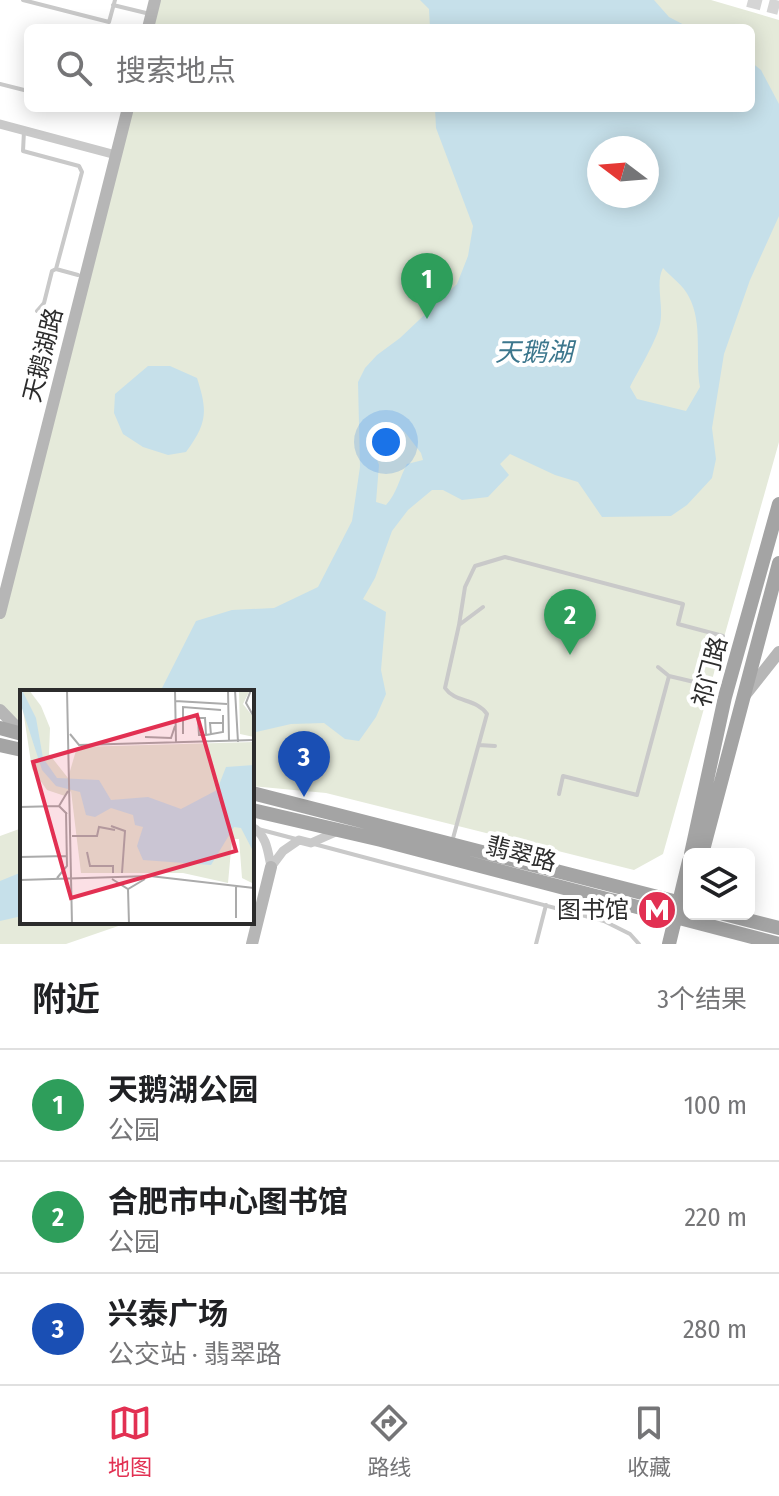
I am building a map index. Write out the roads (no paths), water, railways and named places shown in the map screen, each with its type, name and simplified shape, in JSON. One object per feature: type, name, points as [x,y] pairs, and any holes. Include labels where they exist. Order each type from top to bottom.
[{"type":"main road","name":"祁门路","points":[[692,848],[725,697],[779,504]]},
{"type":"main road","name":"祁门路","points":[[703,848],[779,563]]},
{"type":"main road","points":[[0,728],[20,733]]},
{"type":"main road","points":[[0,745],[20,750]]},
{"type":"main road","name":"翡翠路","points":[[254,794],[451,844],[683,910]]},
{"type":"main road","name":"翡翠路","points":[[254,810],[683,910]]},
{"type":"main road","points":[[669,944],[683,912]]},
{"type":"main road","points":[[679,944],[683,917]]},
{"type":"main road","name":"翡翠路","points":[[712,920],[779,944]]},
{"type":"main road","points":[[748,920],[779,928]]},
{"type":"street","points":[[145,24],[152,0]]},
{"type":"street","points":[[146,24],[152,0]]},
{"type":"street","name":"天鹅湖路","points":[[0,613],[124,112]]},
{"type":"street","points":[[0,124],[114,154]]},
{"type":"street","name":"天鹅湖路","points":[[0,582],[78,275],[114,154]]},
{"type":"street","points":[[740,701],[779,652]]},
{"type":"street","points":[[0,710],[20,732]]},
{"type":"street","points":[[252,944],[271,867],[283,851],[299,840],[311,843],[355,820]]},
{"type":"street","points":[[254,828],[265,841],[271,867]]},
{"type":"lane","points":[[23,0],[109,22],[114,3],[146,13]]},
{"type":"lane","points":[[0,84],[24,90]]},
{"type":"lane","points":[[24,131],[23,151],[79,166],[82,172],[56,269],[52,271],[44,303],[37,311]]},
{"type":"lane","points":[[56,269],[78,275]]},
{"type":"lane","points":[[451,844],[487,714],[482,706],[450,695],[445,688],[465,587],[475,566],[505,557],[683,604],[678,624],[723,636]]},
{"type":"lane","points":[[459,625],[483,607]]},
{"type":"lane","points":[[658,667],[669,676],[707,685]]},
{"type":"lane","points":[[559,794],[563,776],[637,795],[669,676]]},
{"type":"lane","points":[[479,745],[495,746]]},
{"type":"lane","points":[[254,828],[299,840]]},
{"type":"lane","points":[[311,843],[604,921],[630,934],[639,944]]},
{"type":"lane","points":[[536,944],[546,905]]},
{"type":"water","points":[[420,0],[654,0],[669,17],[682,24],[430,24],[429,9]]},
{"type":"water","name":"天鹅湖","points":[[755,65],[761,70],[779,104],[779,216],[750,280],[724,354],[712,428],[716,459],[712,478],[687,505],[671,516],[602,517],[578,482],[510,454],[500,464],[509,475],[488,497],[462,500],[443,490],[432,490],[408,510],[392,531],[375,578],[363,599],[386,612],[381,670],[386,694],[376,717],[359,741],[345,739],[324,723],[291,724],[254,733],[254,690],[161,690],[196,621],[232,610],[274,608],[318,587],[352,521],[360,467],[358,382],[377,355],[400,338],[457,284],[468,256],[473,226],[436,128],[435,112],[755,112]],"holes":[[[663,268],[684,289],[696,318],[700,387],[686,411],[637,399],[630,387],[660,324]],[[404,431],[423,460],[407,464],[386,505],[376,502],[379,465],[375,455],[384,453]]]},
{"type":"water","points":[[148,366],[170,366],[197,378],[204,417],[186,452],[168,455],[143,447],[123,434],[114,413],[115,394]]},
{"type":"water","points":[[20,873],[20,916],[0,921],[0,881]]},
{"type":"tunnel","points":[[748,0],[779,8]]},
{"type":"place","name":"天鹅湖公园","points":[[427,319]]},
{"type":"place","name":"合肥市中心图书馆","points":[[570,655]]},
{"type":"place","name":"兴泰广场","points":[[304,797]]},
{"type":"place","name":"图书馆","points":[[657,910]]}]
